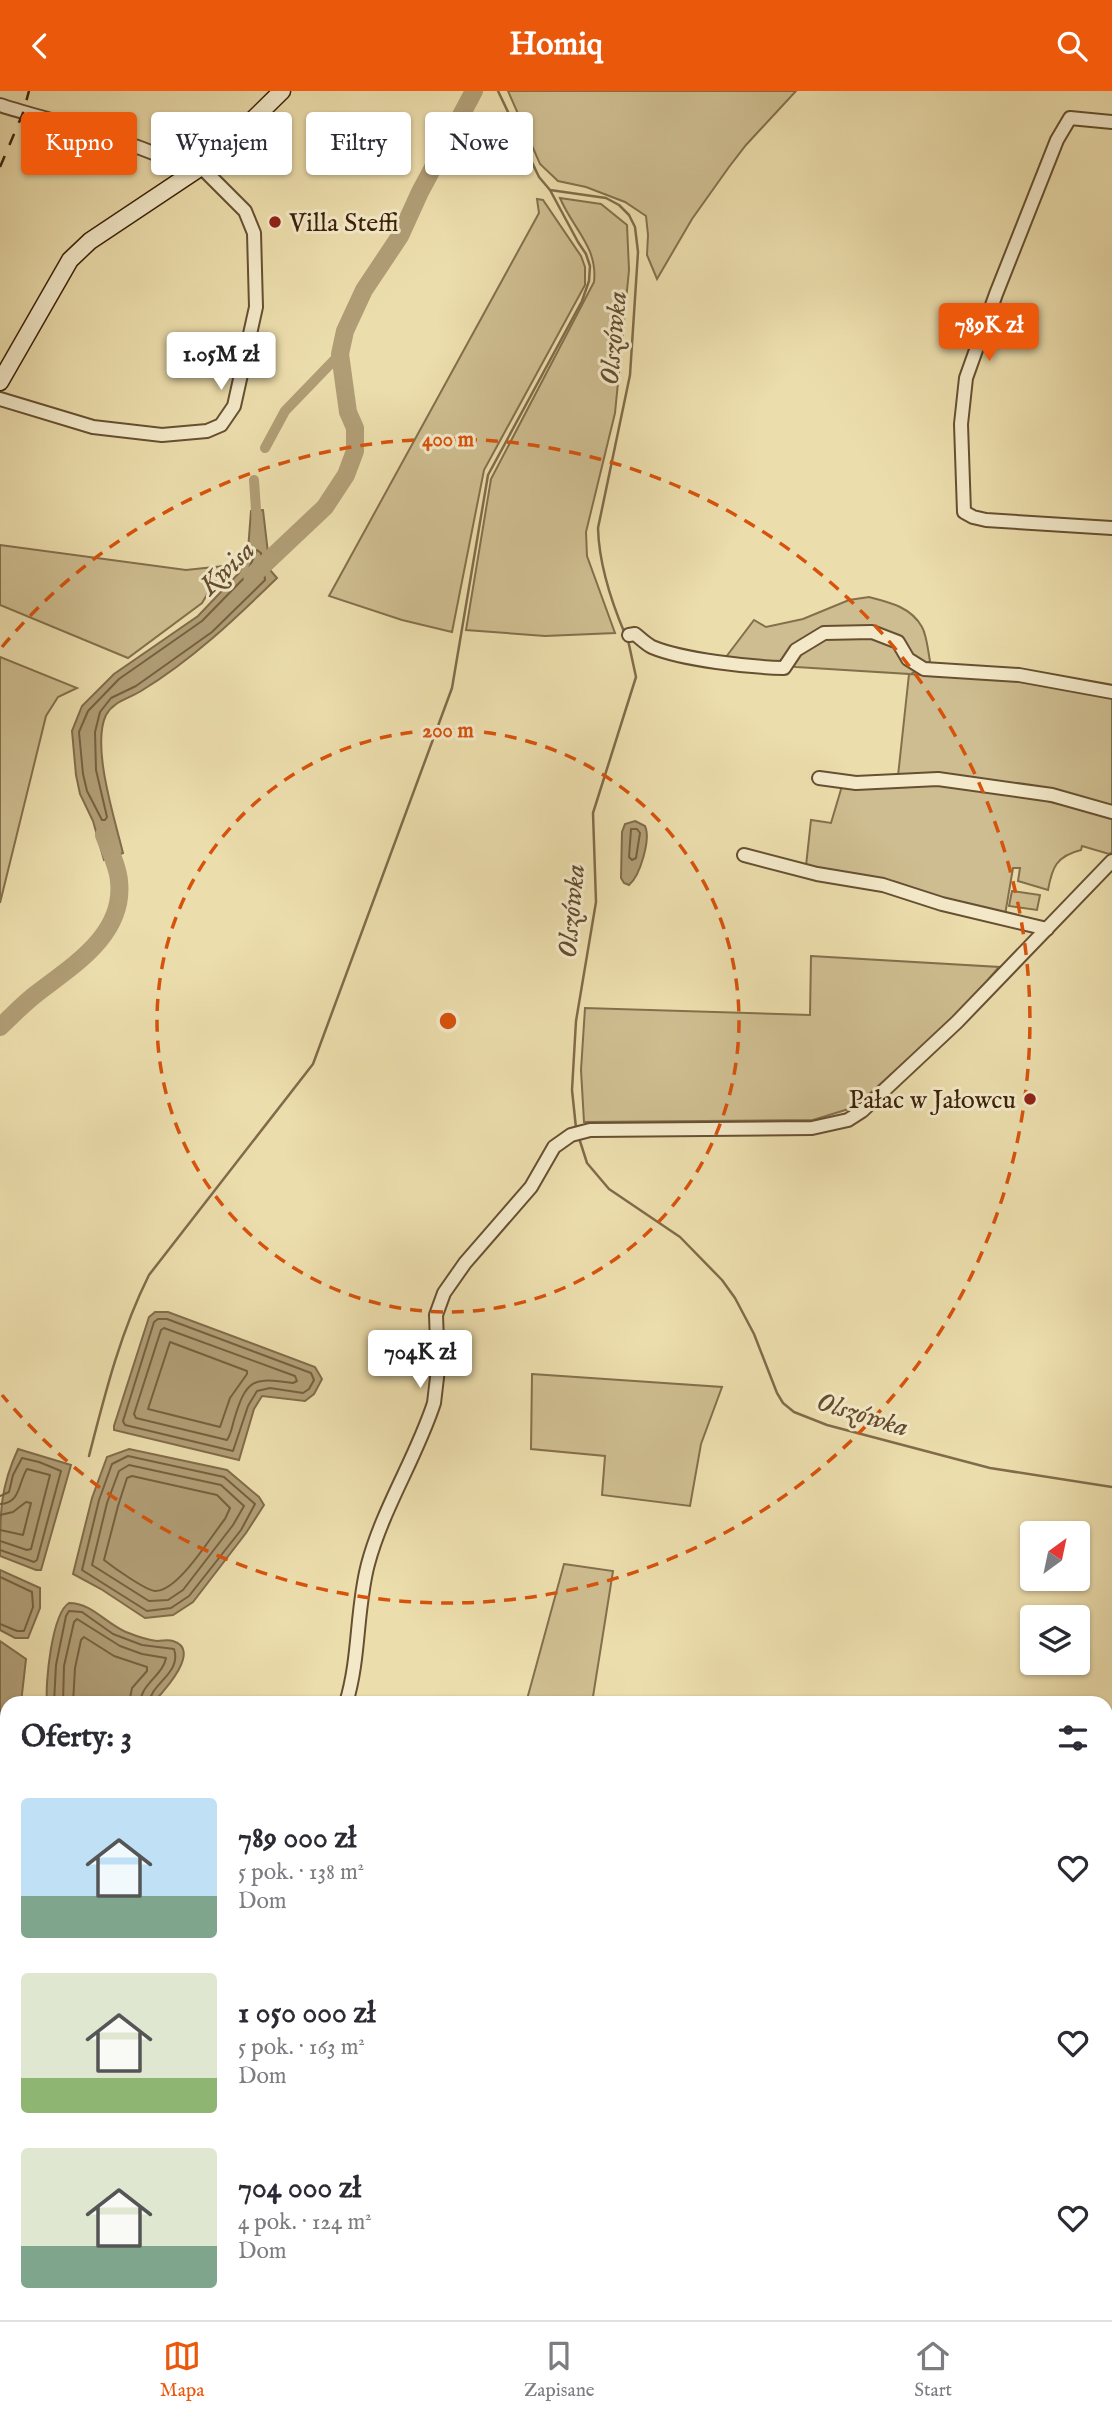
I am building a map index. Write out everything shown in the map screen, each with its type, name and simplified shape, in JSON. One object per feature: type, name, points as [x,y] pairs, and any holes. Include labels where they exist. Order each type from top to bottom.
[{"type":"main road","points":[[261,112],[282,91]]},
{"type":"main road","points":[[0,382],[70,260],[90,241],[189,175]]},
{"type":"street","points":[[0,105],[151,153]]},
{"type":"street","points":[[1112,122],[1070,118],[1057,140],[966,378],[961,436],[964,512],[986,520],[1112,528]]},
{"type":"street","points":[[0,400],[93,427],[162,435],[207,431],[221,425],[234,406],[256,307],[254,233],[245,211],[200,175]]},
{"type":"street","points":[[629,635],[635,633],[649,646],[672,654],[784,668],[796,650],[824,633],[872,632],[898,642],[908,659],[924,669],[1019,675],[1112,692]]},
{"type":"street","points":[[819,778],[856,783],[938,779],[1052,795],[1112,812]]},
{"type":"street","points":[[744,855],[817,874],[883,885],[942,904],[1047,929]]},
{"type":"street","points":[[348,1696],[371,1554],[434,1403],[438,1380],[436,1324],[439,1304],[465,1263],[531,1187],[554,1147],[571,1135],[590,1130],[812,1128],[848,1120],[862,1111],[957,1022],[1112,861]]},
{"type":"shaded area","points":[[508,91],[796,91],[729,167],[692,219],[657,279],[647,255],[646,216],[625,202],[586,187],[558,181],[540,164],[533,148],[533,112],[517,112]]},
{"type":"shaded area","points":[[560,198],[601,204],[627,225],[629,270],[615,413],[586,532],[587,556],[615,633],[545,636],[466,630],[491,479],[594,282],[592,258],[588,248]]},
{"type":"shaded area","points":[[537,199],[543,200],[581,256],[585,267],[585,285],[484,470],[452,632],[402,620],[329,596],[539,213]]},
{"type":"shaded area","points":[[0,545],[186,570],[224,566],[202,603],[128,658],[0,605]]},
{"type":"shaded area","points":[[869,597],[906,610],[922,627],[930,661],[911,674],[1011,678],[1112,695],[1112,807],[898,776],[909,674],[796,667],[726,657],[754,620],[766,627],[803,619],[849,600]]},
{"type":"shaded area","points":[[0,657],[77,688],[58,697],[46,716],[0,903]]},
{"type":"shaded area","points":[[943,785],[1007,792],[1112,816],[1112,852],[1109,854],[1082,846],[1081,850],[1066,856],[1057,864],[1048,890],[1018,881],[1020,868],[1013,868],[1005,915],[960,904],[896,882],[806,866],[811,820],[831,823],[842,786],[875,788]]},
{"type":"shaded area","points":[[1012,891],[1040,895],[1037,910],[1009,906]]},
{"type":"shaded area","points":[[811,956],[999,967],[965,1007],[855,1107],[813,1120],[584,1122],[581,1070],[585,1008],[810,1015]]},
{"type":"shaded area","points":[[532,1374],[722,1387],[701,1444],[690,1506],[602,1495],[605,1456],[531,1449]]},
{"type":"shaded area","points":[[564,1564],[613,1571],[593,1696],[528,1696]]},
{"type":"water","points":[[263,510],[270,570],[277,578],[195,652],[160,679],[117,703],[106,715],[102,728],[103,764],[123,853],[104,860],[93,821],[80,794],[76,775],[72,731],[82,706],[114,674],[198,616],[239,573],[248,550],[251,511]]},
{"type":"water","points":[[635,821],[645,826],[647,839],[640,866],[629,885],[621,878],[622,832],[625,824]]},
{"type":"water","points":[[155,1312],[168,1312],[315,1367],[322,1379],[314,1394],[305,1401],[262,1396],[254,1409],[239,1460],[114,1430],[149,1317]]},
{"type":"water","points":[[18,1449],[71,1465],[41,1570],[0,1556],[2,1501]]},
{"type":"water","points":[[129,1449],[227,1470],[259,1497],[264,1505],[193,1602],[173,1615],[145,1618],[73,1574],[92,1498],[107,1457]]},
{"type":"water","points":[[0,1570],[40,1588],[40,1608],[28,1638],[15,1638],[0,1630]]},
{"type":"water","points":[[69,1603],[85,1606],[118,1628],[134,1635],[153,1640],[171,1640],[181,1646],[184,1653],[178,1672],[159,1696],[47,1696],[54,1634],[63,1609]]},
{"type":"water","points":[[0,1641],[26,1659],[22,1696],[0,1696]]},
{"type":"waterway","name":"Kwisa","points":[[252,576],[325,507],[346,475],[355,451],[355,428],[348,412],[340,354],[345,331],[364,290],[400,236],[420,192],[474,91]]},
{"type":"waterway","name":"Olszówka","points":[[498,91],[539,177],[550,190],[606,198],[619,205],[629,215],[635,227],[638,252],[630,375],[598,528],[607,582],[625,634]]},
{"type":"waterway","points":[[89,1456],[121,1341],[149,1275],[313,1064],[452,688],[488,475],[582,301],[589,281],[590,266],[586,254],[550,190]]},
{"type":"waterway","points":[[265,448],[285,411],[340,354]]},
{"type":"waterway","points":[[254,480],[257,524]]},
{"type":"waterway","name":"Olszówka","points":[[576,1128],[572,1090],[576,1021],[596,902],[593,813],[636,677],[628,640]]},
{"type":"waterway","name":"Kwisa","points":[[0,1027],[31,998],[80,960],[105,933],[114,918],[119,900],[119,881],[104,835]]},
{"type":"waterway","name":"Olszówka","points":[[579,1138],[587,1163],[609,1189],[680,1237],[722,1280],[754,1334],[777,1393],[783,1403],[794,1412],[827,1425],[990,1468],[1112,1487]]},
{"type":"railway","points":[[0,167],[23,113],[29,91]]},
{"type":"place","name":"Villa Steffi","points":[[275,222]]},
{"type":"place","name":"Pałac w Jałowcu","points":[[1030,1099]]}]
